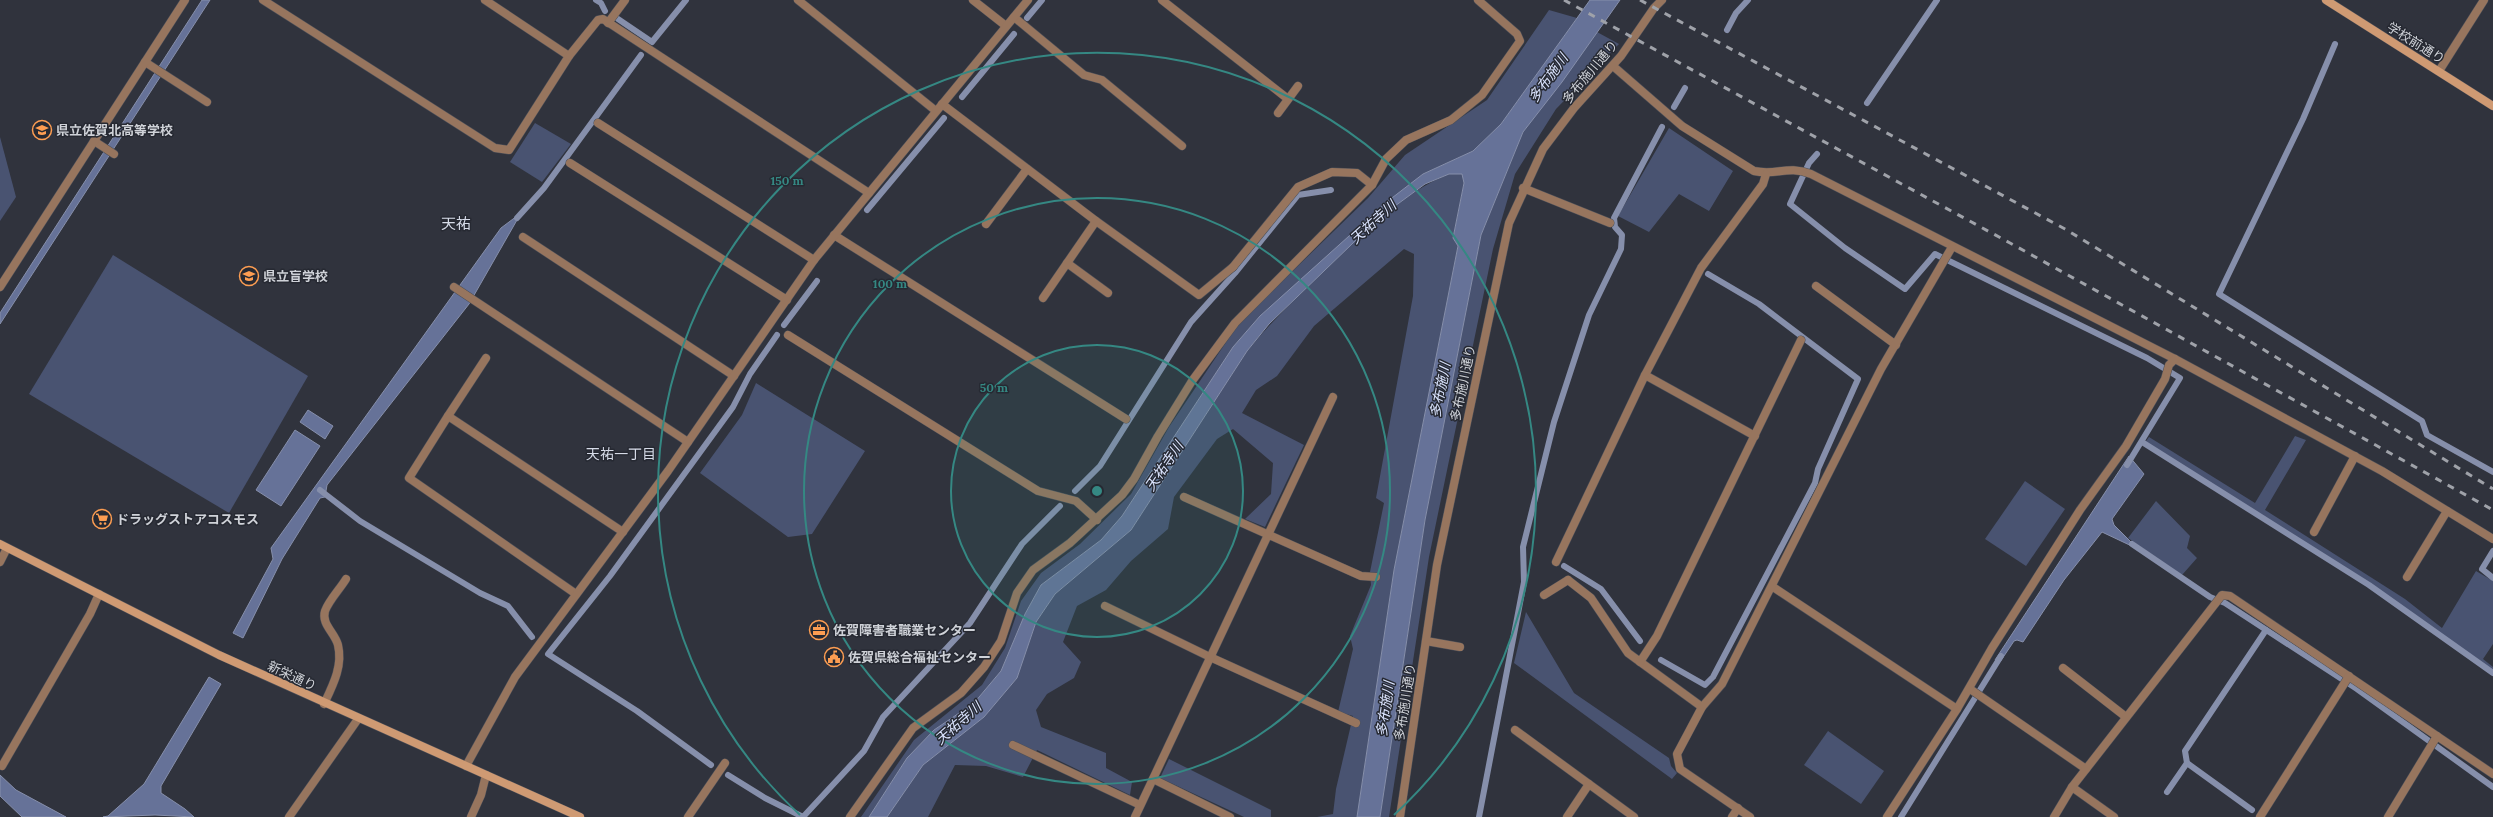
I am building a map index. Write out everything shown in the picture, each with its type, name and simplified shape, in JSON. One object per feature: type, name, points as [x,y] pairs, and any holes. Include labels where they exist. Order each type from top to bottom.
[{"type":"street","points":[[0,287],[185,0]]},
{"type":"street","points":[[263,0],[495,148],[509,150],[569,56],[598,20],[608,23],[869,193]]},
{"type":"street","points":[[485,0],[569,56]]},
{"type":"street","points":[[608,23],[625,0]]},
{"type":"street","points":[[798,0],[936,112]]},
{"type":"street","points":[[973,0],[1006,26]]},
{"type":"street","points":[[466,766],[516,677],[688,442],[814,260],[1028,0]]},
{"type":"street","points":[[1162,0],[1288,99]]},
{"type":"street","points":[[850,817],[913,728],[961,693],[984,667],[1001,641],[1017,593],[1033,570],[1070,543],[1097,520],[1134,479],[1192,381],[1235,322],[1372,185],[1386,159],[1406,140],[1451,120],[1482,95],[1520,41],[1517,34],[1478,0]]},
{"type":"street","name":"多布施川通り","points":[[1400,817],[1437,565],[1501,255],[1509,223],[1523,188],[1543,149],[1574,108],[1613,66],[1662,0]]},
{"type":"street","name":"学校前通り","points":[[2326,0],[2493,106]]},
{"type":"street","points":[[2439,72],[2484,0]]},
{"type":"street","points":[[1014,17],[1084,75],[1102,80],[1182,146]]},
{"type":"street","points":[[145,62],[207,102]]},
{"type":"street","points":[[1613,66],[1682,126],[1754,171],[1766,174],[1799,169],[1811,174],[1950,250],[2355,456],[2493,539]]},
{"type":"street","points":[[1278,113],[1298,86]]},
{"type":"street","points":[[942,104],[1027,170],[1199,295],[1233,267],[1298,187],[1332,172],[1357,173],[1372,185]]},
{"type":"street","points":[[598,123],[814,260]]},
{"type":"street","points":[[94,141],[114,154]]},
{"type":"street","points":[[570,163],[787,300]]},
{"type":"street","points":[[986,224],[1027,170]]},
{"type":"street","points":[[1556,562],[1645,375],[1701,268],[1763,184],[1766,174]]},
{"type":"street","points":[[1523,188],[1610,223]]},
{"type":"street","points":[[1043,298],[1096,221]]},
{"type":"street","points":[[834,235],[1126,419]]},
{"type":"street","points":[[523,237],[734,376]]},
{"type":"street","points":[[1750,817],[1680,769],[1677,754],[1702,707],[1722,684],[1773,588],[1871,390],[1950,250]]},
{"type":"street","points":[[1067,263],[1108,293]]},
{"type":"street","points":[[1816,286],[1896,345]]},
{"type":"street","points":[[454,287],[476,300],[688,442]]},
{"type":"street","points":[[788,335],[1038,491],[1076,501],[1097,520]]},
{"type":"street","points":[[1640,662],[1657,636],[1801,340]]},
{"type":"street","points":[[486,358],[409,478],[576,594]]},
{"type":"street","points":[[1887,817],[1970,689],[1992,648],[2076,516],[2126,446],[2165,379],[2172,362]]},
{"type":"street","points":[[1645,375],[1755,436]]},
{"type":"street","points":[[1135,817],[1267,534],[1333,397]]},
{"type":"street","points":[[448,416],[623,532]]},
{"type":"street","points":[[2314,532],[2355,456]]},
{"type":"street","points":[[1184,497],[1361,576],[1376,577]]},
{"type":"street","points":[[2407,576],[2447,511]]},
{"type":"street","points":[[0,562],[3,546]]},
{"type":"street","name":"新栄通り","points":[[3,546],[219,655],[324,704],[580,817]]},
{"type":"street","points":[[324,704],[332,687],[340,662],[338,643],[325,621],[325,610],[346,579]]},
{"type":"street","points":[[1544,595],[1568,580],[1591,598],[1628,653],[1702,707]]},
{"type":"street","points":[[1773,588],[1957,709]]},
{"type":"street","points":[[2,766],[90,614],[99,594]]},
{"type":"street","points":[[2054,817],[2072,787],[2222,595],[2230,596],[2493,774]]},
{"type":"street","points":[[1105,606],[1210,657],[1356,723]]},
{"type":"street","points":[[1426,641],[1460,647]]},
{"type":"street","points":[[2063,668],[2126,717]]},
{"type":"street","points":[[2260,817],[2349,676]]},
{"type":"street","points":[[1970,689],[2086,769]]},
{"type":"street","points":[[289,817],[358,719]]},
{"type":"street","points":[[1515,730],[1634,817]]},
{"type":"street","points":[[2388,817],[2437,736]]},
{"type":"street","points":[[1014,745],[1140,805]]},
{"type":"street","points":[[688,817],[725,763]]},
{"type":"street","points":[[471,817],[481,795],[486,775]]},
{"type":"street","points":[[1153,779],[1230,817]]},
{"type":"street","points":[[1567,817],[1589,784]]},
{"type":"street","points":[[2072,787],[2114,817]]},
{"type":"street","points":[[1732,817],[1738,808]]},
{"type":"shaded area","points":[[1549,10],[1577,18],[1501,124],[1473,151],[1423,174],[1260,316],[1233,347],[1122,516],[1101,540],[1041,585],[1025,614],[1001,671],[974,703],[934,730],[907,758],[869,817],[861,817],[914,740],[982,685],[1005,648],[1021,601],[1041,573],[1080,544],[1131,494],[1169,427],[1239,323],[1368,198],[1405,155],[1487,100]]},
{"type":"shaded area","points":[[1597,32],[1619,44],[1556,109],[1515,174],[1493,249],[1429,557],[1389,817],[1380,817],[1425,520],[1481,235],[1523,132]]},
{"type":"shaded area","points":[[535,123],[571,144],[542,182],[510,162]]},
{"type":"shaded area","points":[[1669,128],[1733,171],[1709,211],[1679,194],[1649,232],[1618,216]]},
{"type":"shaded area","points":[[0,137],[16,197],[0,221]]},
{"type":"shaded area","points":[[1449,174],[1463,174],[1464,183],[1453,238],[1458,246],[1394,570],[1357,817],[1317,817],[1333,814],[1336,789],[1353,716],[1338,712],[1353,649],[1350,636],[1371,585],[1370,572],[1384,503],[1376,498],[1413,296],[1414,254],[1404,249],[1314,326],[1277,376],[1256,390],[1242,413],[1304,445],[1265,527],[1245,519],[1271,494],[1273,463],[1233,429],[1217,439],[1174,497],[1168,529],[1131,561],[1106,590],[1077,606],[1063,642],[1081,662],[1074,678],[1047,694],[1036,710],[1041,727],[1106,753],[1106,768],[1132,782],[1130,795],[1037,750],[1023,777],[986,766],[955,765],[928,817],[887,817],[923,765],[984,717],[1017,678],[1036,622],[1055,594],[1131,530],[1247,351],[1256,340],[1306,288],[1369,227],[1415,192],[1431,182]]},
{"type":"shaded area","points":[[113,255],[308,376],[229,513],[29,394]]},
{"type":"shaded area","points":[[756,383],[865,451],[812,534],[788,537],[700,473],[742,415]]},
{"type":"shaded area","points":[[2295,436],[2306,440],[2265,510],[2405,599],[2442,628],[2476,571],[2493,581],[2493,644],[2483,659],[2493,667],[2493,676],[2368,587],[2143,445],[2149,437],[2255,503]]},
{"type":"shaded area","points":[[2025,481],[2065,509],[2026,566],[1985,539]]},
{"type":"shaded area","points":[[2156,501],[2190,536],[2187,548],[2197,558],[2182,575],[2128,538]]},
{"type":"shaded area","points":[[1526,612],[1574,693],[1669,758],[1671,766],[1677,773],[1672,779],[1514,663]]},
{"type":"shaded area","points":[[1828,731],[1884,771],[1861,804],[1804,765]]},
{"type":"shaded area","points":[[1169,759],[1271,810],[1271,817],[1244,817],[1160,778]]},
{"type":"water","points":[[202,0],[210,0],[0,324],[0,313]]},
{"type":"water","points":[[1590,0],[1620,0],[1562,82],[1523,132],[1481,235],[1425,520],[1380,817],[1357,817],[1394,570],[1458,246],[1453,238],[1464,183],[1462,174],[1449,174],[1425,184],[1380,217],[1269,324],[1247,351],[1131,530],[1055,594],[1036,622],[1017,678],[984,717],[923,765],[887,817],[869,817],[907,758],[934,730],[974,703],[1001,671],[1025,614],[1041,585],[1101,540],[1122,516],[1233,347],[1260,316],[1388,201],[1423,174],[1473,151],[1501,124]]},
{"type":"water","points":[[521,213],[469,304],[327,485],[325,497],[320,498],[282,559],[243,638],[233,633],[273,559],[271,548],[501,228]]},
{"type":"water","points":[[308,410],[333,426],[325,439],[300,422]]},
{"type":"water","points":[[295,430],[320,446],[281,506],[256,490]]},
{"type":"water","points":[[2129,456],[2144,474],[2112,519],[2114,525],[2138,549],[2102,532],[2064,580],[2023,642],[2017,640],[2014,641],[2000,662],[1997,662],[1995,660]]},
{"type":"water","points":[[209,677],[221,684],[161,786],[161,793],[194,817],[155,815],[103,817],[108,816],[144,784]]},
{"type":"water","points":[[0,775],[16,790],[66,817],[22,817],[0,796]]},
{"type":"waterway","points":[[596,0],[601,3],[605,11]]},
{"type":"waterway","points":[[618,19],[652,42],[686,0]]},
{"type":"waterway","points":[[1027,18],[1042,0]]},
{"type":"waterway","points":[[1727,30],[1736,13],[1748,0]]},
{"type":"waterway","points":[[1867,103],[1937,0]]},
{"type":"waterway","points":[[962,97],[1014,34]]},
{"type":"waterway","points":[[2335,44],[2303,119],[2219,294],[2422,421],[2427,435],[2493,472]]},
{"type":"waterway","points":[[517,218],[544,188],[641,55]]},
{"type":"waterway","points":[[1674,107],[1685,88]]},
{"type":"waterway","points":[[867,210],[944,118]]},
{"type":"waterway","points":[[1479,817],[1524,582],[1523,547],[1554,422],[1589,315],[1621,249],[1622,235],[1615,227],[1614,218],[1662,127]]},
{"type":"waterway","points":[[1817,154],[1809,163],[1790,204],[1845,248],[1905,289],[1935,254],[2147,358],[2180,378],[2127,465]]},
{"type":"waterway","points":[[1075,491],[1100,466],[1191,322],[1235,273],[1298,195],[1331,190]]},
{"type":"waterway","points":[[1661,660],[1705,685],[1713,677],[1815,483],[1818,469],[1858,379],[1759,304],[1708,274]]},
{"type":"waterway","points":[[784,325],[817,281]]},
{"type":"waterway","points":[[711,765],[637,711],[548,654],[610,576],[733,407],[750,374],[777,335]]},
{"type":"waterway","points":[[2142,442],[2369,585],[2493,673]]},
{"type":"waterway","points":[[320,490],[360,521],[480,593],[508,606],[532,637]]},
{"type":"waterway","points":[[803,817],[864,751],[883,717],[970,623],[1022,544],[1060,506]]},
{"type":"waterway","points":[[2132,544],[2210,597],[2225,603],[2357,689],[2493,787]]},
{"type":"waterway","points":[[2493,551],[2482,569],[2493,578]]},
{"type":"waterway","points":[[1564,566],[1601,589],[1640,641]]},
{"type":"waterway","points":[[2167,792],[2187,763],[2185,751],[2266,630]]},
{"type":"waterway","points":[[1901,817],[2001,656]]},
{"type":"waterway","points":[[2187,763],[2252,810]]},
{"type":"waterway","points":[[728,775],[765,798],[803,817]]},
{"type":"railway","points":[[1564,0],[2010,243],[2493,510]]},
{"type":"railway","points":[[1640,0],[2065,229],[2493,489]]},
{"type":"place","name":"県立佐賀北高等学校","points":[[42,130]]},
{"type":"place","name":"県立盲学校","points":[[249,276]]},
{"type":"place","name":"ドラッグストアコスモス","points":[[102,519]]},
{"type":"place","name":"佐賀障害者職業センター","points":[[819,630]]},
{"type":"place","name":"佐賀県総合福祉センター","points":[[834,657]]},
{"type":"district","name":"天祐","points":[[456,223]]},
{"type":"district","name":"天祐一丁目","points":[[621,454]]},
{"type":"water label","name":"多布施川","points":[[1548,78]]},
{"type":"water label","name":"天祐寺川","points":[[1373,222]]},
{"type":"water label","name":"多布施川","points":[[1440,390]]},
{"type":"water label","name":"天祐寺川","points":[[1164,466]]},
{"type":"water label","name":"多布施川","points":[[1385,709]]},
{"type":"water label","name":"天祐寺川","points":[[958,723]]}]
